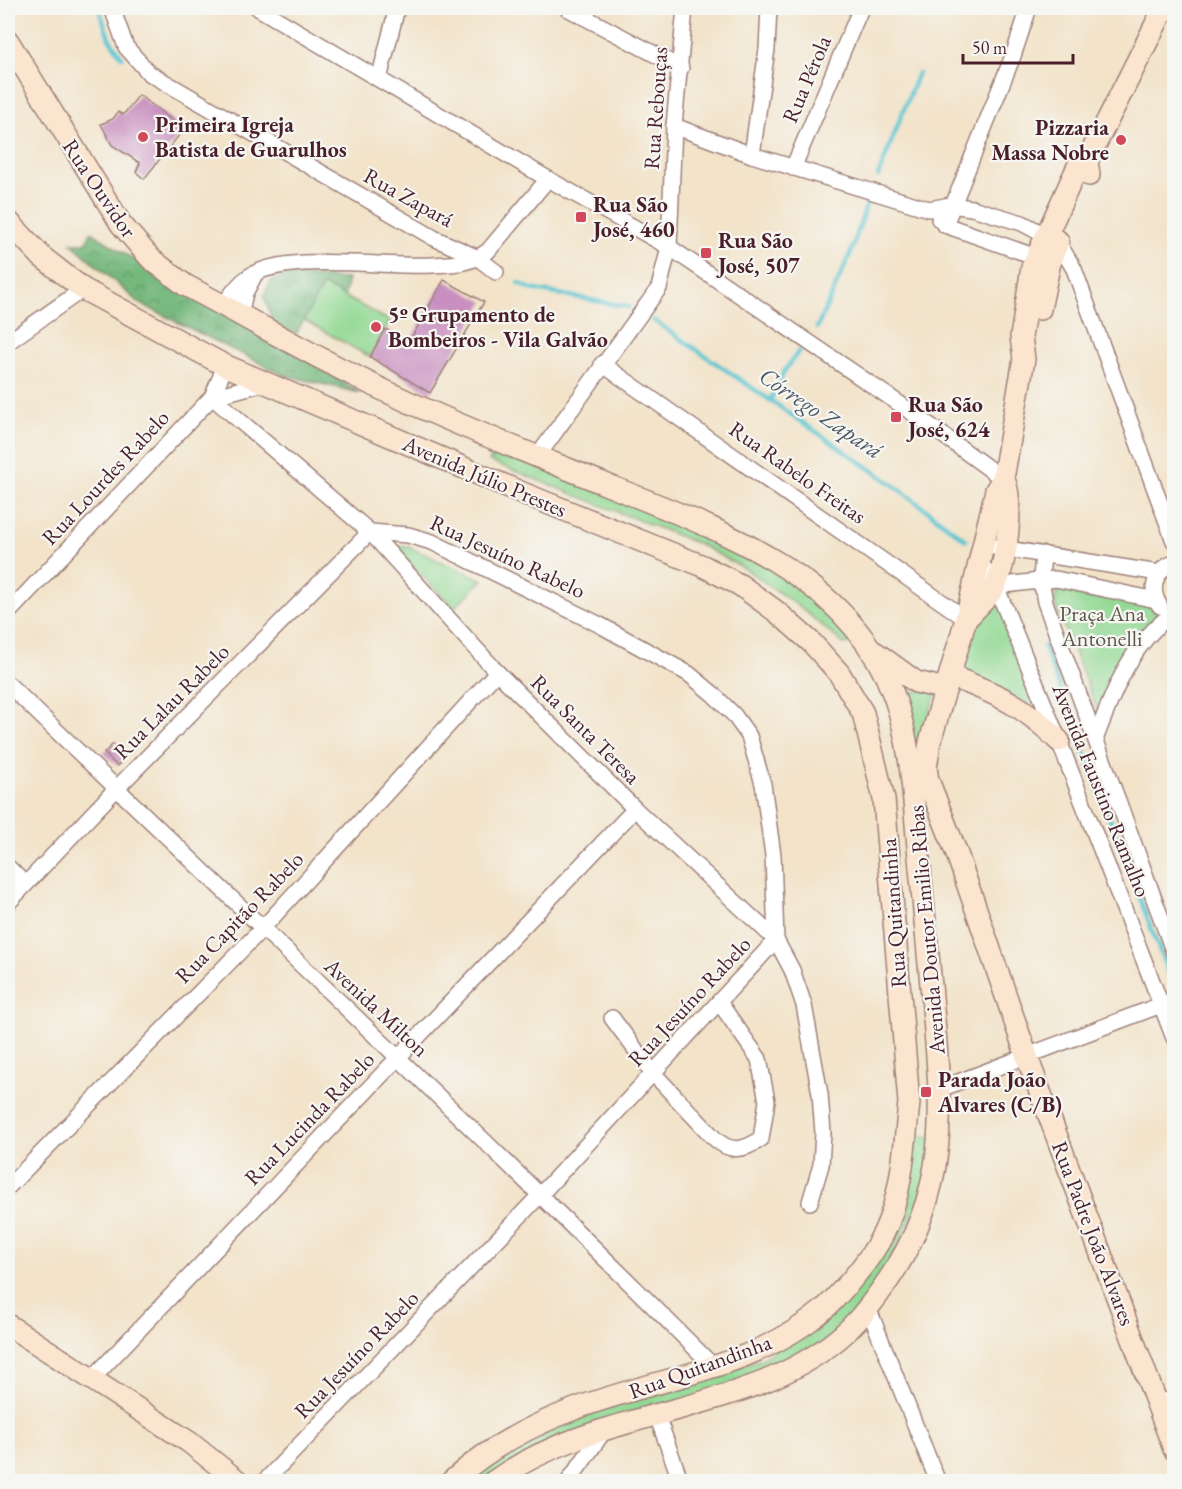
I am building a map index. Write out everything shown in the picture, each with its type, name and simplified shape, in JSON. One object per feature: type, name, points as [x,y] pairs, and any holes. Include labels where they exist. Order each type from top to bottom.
[{"type":"main road","name":"Avenida Doutor Emilio Ribas","points":[[493,1482],[542,1452],[606,1427],[768,1381],[811,1359],[844,1334],[868,1310],[901,1262],[931,1197],[938,1148],[940,1089],[920,865],[920,783],[966,620],[996,490],[1004,478],[1024,359],[1034,350],[1048,249],[1089,175],[1088,161],[1158,9]]},
{"type":"main road","name":"Rua Ouvidor","points":[[8,41],[121,224],[151,259],[185,285],[425,409]]},
{"type":"main road","name":"Avenida Júlio Prestes","points":[[8,221],[42,257],[83,289],[222,364],[525,494],[703,566],[740,585],[777,612],[839,673],[863,713],[884,799]]},
{"type":"main road","name":"Avenida Júlio Prestes","points":[[425,409],[537,457],[695,520],[757,550],[811,585],[858,631],[868,646],[894,695],[920,783]]},
{"type":"main road","name":"Avenida Doutor Emilio Ribas","points":[[966,620],[996,586],[1005,548],[1009,492],[1004,478]]},
{"type":"main road","points":[[868,646],[916,682],[948,682],[1016,704],[1043,724],[1059,741]]},
{"type":"main road","name":"Avenida Doutor Emilio Ribas","points":[[884,799],[920,783]]},
{"type":"main road","name":"Rua Padre João Alvares","points":[[920,783],[957,854],[1027,1057],[1166,1401],[1174,1449]]},
{"type":"main road","name":"Rua Quitandinha","points":[[451,1482],[489,1450],[530,1428],[569,1411],[750,1354],[782,1337],[823,1310],[876,1249],[892,1215],[905,1143],[909,1103],[884,799]]},
{"type":"main road","points":[[920,865],[937,857],[957,854]]},
{"type":"main road","points":[[8,1325],[90,1381],[189,1443],[239,1482]]},
{"type":"street","name":"Rua Zapará","points":[[112,8],[126,47],[149,73],[434,238],[478,258],[496,272]]},
{"type":"street","points":[[258,8],[548,179],[669,247],[1004,478]]},
{"type":"street","points":[[379,79],[397,8]]},
{"type":"street","points":[[567,8],[681,68]]},
{"type":"street","name":"Rua Rebouças","points":[[537,457],[659,288],[669,247],[674,126],[685,8]]},
{"type":"street","points":[[752,155],[767,49],[769,8]]},
{"type":"street","name":"Rua Pérola","points":[[793,168],[861,8]]},
{"type":"street","points":[[945,225],[951,205],[975,153],[1029,8]]},
{"type":"street","points":[[674,126],[752,155],[929,209],[951,205],[972,208],[1022,223],[1048,249],[1071,262],[1172,534],[1167,567],[1154,591],[1156,600]]},
{"type":"street","points":[[231,310],[245,293],[256,273],[293,263],[409,266],[468,262],[478,258],[548,179]]},
{"type":"street","points":[[929,209],[945,225],[1048,249]]},
{"type":"street","points":[[8,342],[83,289]]},
{"type":"street","name":"Rua Lourdes Rabelo","points":[[8,613],[212,397],[221,376],[222,364]]},
{"type":"street","name":"Rua Rabelo Freitas","points":[[602,364],[966,620]]},
{"type":"street","points":[[212,397],[264,383]]},
{"type":"street","name":"Rua Santa Teresa","points":[[212,397],[370,532],[497,672],[635,809],[776,940],[792,970],[804,1005],[820,1094],[823,1133],[821,1165],[810,1202]]},
{"type":"street","name":"Rua Lalau Rabelo","points":[[8,903],[116,789],[370,532]]},
{"type":"street","name":"Rua Jesuíno Rabelo","points":[[264,1482],[541,1194],[776,940],[774,855],[763,784],[749,736],[713,694],[689,674],[600,625],[432,542],[408,535],[370,532]]},
{"type":"street","points":[[982,556],[1005,548],[1167,567]]},
{"type":"street","name":"Avenida Faustino Ramalho","points":[[1043,554],[1041,579],[1045,602],[1174,953]]},
{"type":"street","name":"Avenida Faustino Ramalho","points":[[982,556],[1169,1003],[1174,1038]]},
{"type":"street","points":[[996,586],[1041,579],[1094,585],[1156,600],[1173,615],[1150,632],[1135,653],[1118,681],[1096,737]]},
{"type":"street","name":"Rua Capitão Rabelo","points":[[8,1187],[261,930],[497,672]]},
{"type":"street","name":"Avenida Milton","points":[[8,684],[261,930],[541,1194],[713,1366]]},
{"type":"street","name":"Rua Lucinda Rabelo","points":[[90,1381],[635,809]]},
{"type":"street","points":[[8,867],[26,884]]},
{"type":"street","points":[[612,1018],[653,1073],[725,1148],[745,1150],[761,1139],[767,1101],[759,1059],[719,1002]]},
{"type":"street","points":[[940,1089],[1169,1003]]},
{"type":"street","points":[[868,1310],[938,1482]]},
{"type":"street","points":[[656,1413],[681,1482]]},
{"type":"street","points":[[568,1481],[606,1427]]},
{"type":"green space","points":[[91,232],[186,293],[293,351],[360,393],[284,375],[139,303],[71,243],[86,243]]},
{"type":"green space","points":[[286,275],[348,279],[344,296],[323,285],[296,334],[273,323],[264,296],[271,281]]},
{"type":"green space","points":[[323,285],[390,321],[370,357],[304,320]]},
{"type":"green space","points":[[492,457],[529,463],[727,542],[805,586],[858,639],[852,644],[844,644],[801,608],[747,570],[699,544],[489,461]]},
{"type":"green space","points":[[400,546],[406,546],[483,580],[454,608],[397,550]]},
{"type":"green space","name":"Praça Ana Antonelli","points":[[1068,584],[1150,605],[1158,617],[1136,634],[1097,709],[1054,602],[1059,589]]},
{"type":"green space","name":"Praça Ana Antonelli","points":[[998,595],[1041,709],[957,672],[969,618]]},
{"type":"green space","points":[[938,689],[919,743],[909,738],[898,693]]},
{"type":"green space","points":[[915,1136],[934,1137],[925,1191],[871,1297],[823,1345],[769,1374],[485,1481],[465,1482],[525,1438],[590,1411],[762,1359],[856,1288],[895,1235]]},
{"type":"building","name":"Primeira Igreja Batista de Guarulhos","points":[[139,95],[184,129],[144,179],[136,172],[140,163],[112,145],[101,124],[113,119],[118,112],[123,115]]},
{"type":"building","points":[[444,280],[484,302],[430,393],[370,357],[385,329],[409,342]]},
{"type":"building","points":[[113,744],[126,757],[117,766],[104,753]]},
{"type":"waterway","name":"Córrego Zapará","points":[[99,8],[109,38],[122,57]]},
{"type":"waterway","points":[[878,176],[918,73]]},
{"type":"waterway","points":[[817,328],[851,252],[867,203]]},
{"type":"waterway","name":"Córrego Zapará","points":[[519,283],[531,289],[629,307]]},
{"type":"waterway","name":"Córrego Zapará","points":[[653,320],[891,483],[966,540]]},
{"type":"waterway","points":[[770,401],[785,370],[799,351]]},
{"type":"waterway","name":"Córrego Zapará","points":[[1044,646],[1169,975]]},
{"type":"place","name":"Primeira Igreja Batista de Guarulhos","points":[[143,137]]},
{"type":"place","name":"Pizzaria Massa Nobre","points":[[1121,140]]},
{"type":"place","name":"Rua São José, 460","points":[[581,217]]},
{"type":"place","name":"Rua São José, 507","points":[[706,253]]},
{"type":"place","name":"5º Grupamento de Bombeiros - Vila Galvão","points":[[376,327]]},
{"type":"place","name":"Rua São José, 624","points":[[896,417]]},
{"type":"place","name":"Parada João Alvares (C/B)","points":[[926,1092]]}]
